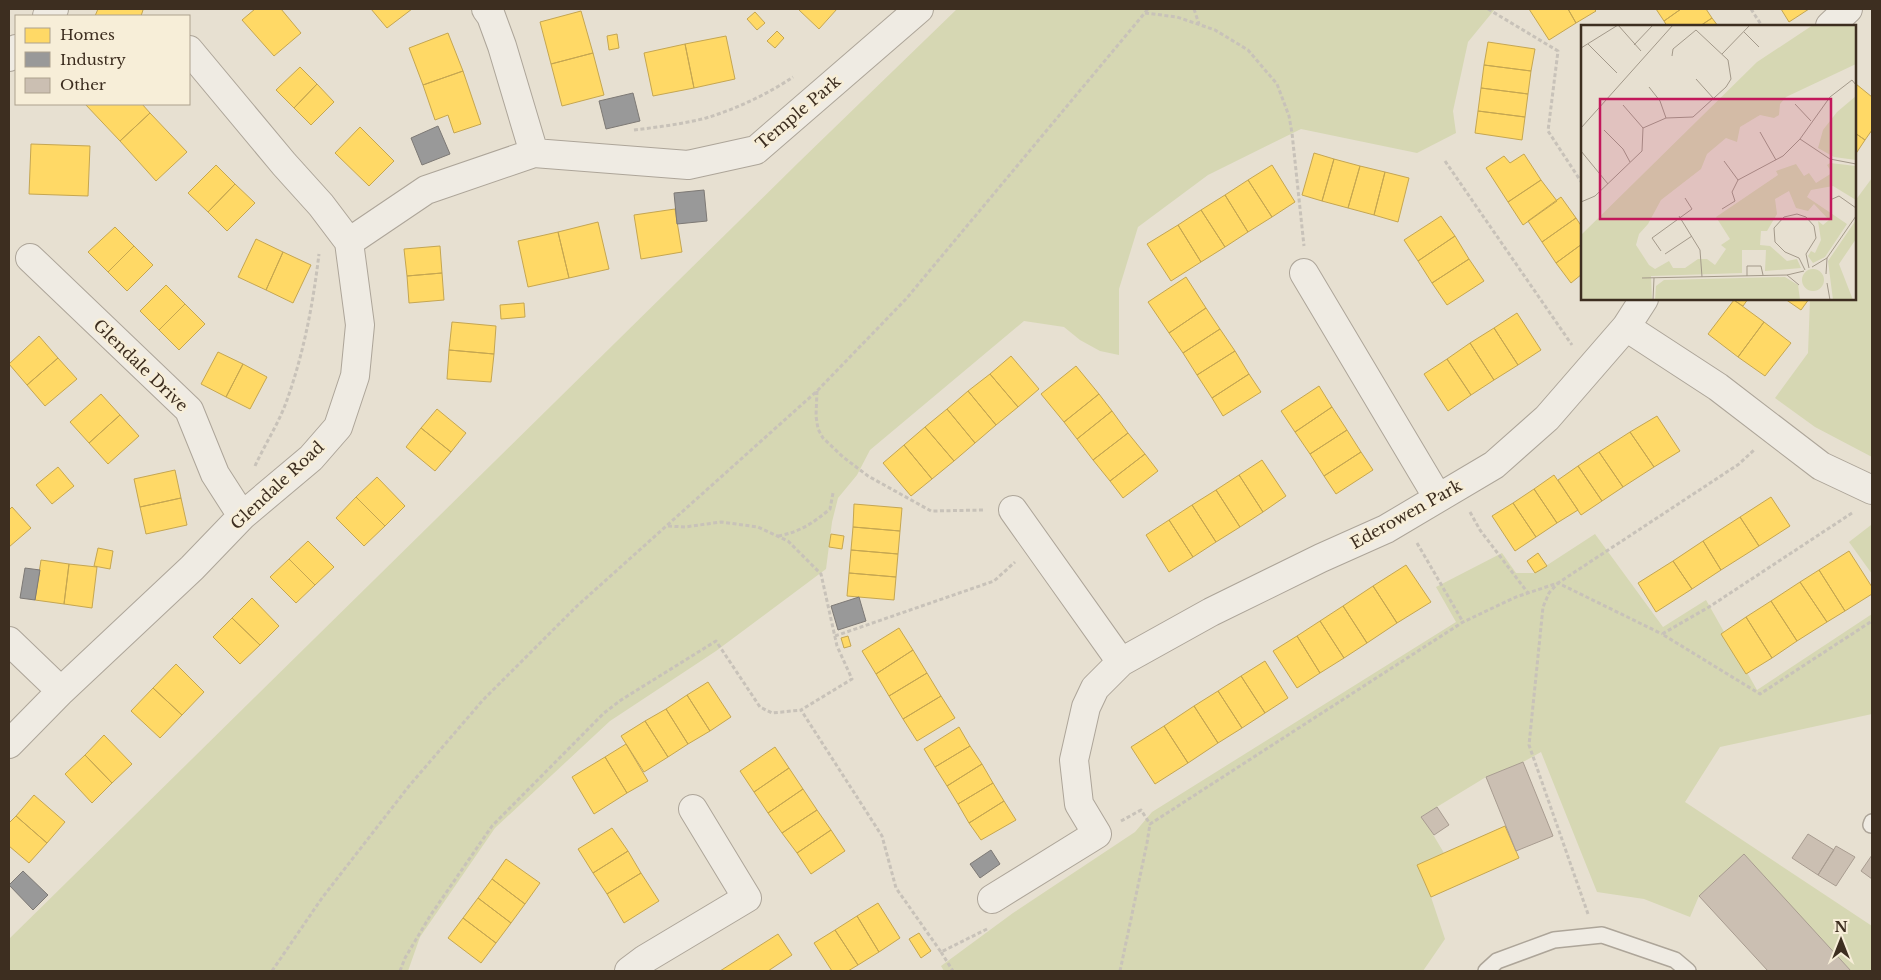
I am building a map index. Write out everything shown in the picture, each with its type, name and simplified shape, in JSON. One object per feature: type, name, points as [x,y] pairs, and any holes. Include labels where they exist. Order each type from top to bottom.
[{"type":"street","points":[[486,9],[491,16],[502,46],[534,153]]},
{"type":"street","name":"Temple Park","points":[[341,231],[426,190],[534,153],[688,165],[756,150],[919,9]]},
{"type":"street","points":[[1831,25],[1848,9]]},
{"type":"street","points":[[190,51],[341,231]]},
{"type":"street","name":"Glendale Road","points":[[9,744],[61,691],[192,568],[236,507],[311,458],[338,427],[355,376],[360,326],[341,231]]},
{"type":"street","name":"Glendale Drive","points":[[30,258],[189,410],[215,474],[236,507]]},
{"type":"street","points":[[1304,272],[1447,493]]},
{"type":"street","name":"Ederowen Park","points":[[1097,834],[1079,804],[1074,760],[1086,707],[1092,694],[1095,688],[1121,662],[1211,612],[1321,558],[1386,529],[1494,465],[1547,418],[1626,328],[1643,300]]},
{"type":"street","points":[[1626,328],[1718,387],[1821,466],[1872,490]]},
{"type":"street","points":[[1013,510],[1121,662]]},
{"type":"street","points":[[9,641],[61,691]]},
{"type":"street","points":[[642,967],[746,898],[693,808]]},
{"type":"street","points":[[992,899],[1097,834]]},
{"type":"lane","points":[[1486,971],[1497,961],[1554,940],[1602,935],[1675,960],[1688,971]]},
{"type":"path","points":[[272,971],[339,875],[410,786],[483,700],[578,606],[816,391],[906,299],[1148,9]]},
{"type":"path","points":[[1194,9],[1199,24]]},
{"type":"path","points":[[1488,9],[1558,52],[1548,131],[1581,181]]},
{"type":"path","points":[[1751,9],[1761,25]]},
{"type":"path","points":[[1144,13],[1176,17],[1215,30],[1248,50],[1277,84],[1289,116],[1292,133],[1304,242],[1304,272]]},
{"type":"path","points":[[627,131],[706,118],[781,85],[795,75]]},
{"type":"path","points":[[1445,161],[1590,369]]},
{"type":"path","points":[[236,507],[286,402],[313,306],[322,232],[341,231]]},
{"type":"path","points":[[816,391],[816,416],[818,429],[823,438],[843,457],[868,476],[931,511],[1013,510]]},
{"type":"path","points":[[1596,936],[1529,745],[1543,607],[1549,594],[1558,584],[1739,464],[1774,430]]},
{"type":"path","points":[[1662,634],[1709,607],[1836,524],[1861,506],[1872,490]]},
{"type":"path","points":[[778,536],[796,533],[816,521],[830,509],[833,493]]},
{"type":"path","points":[[1447,493],[1480,530],[1528,594]]},
{"type":"path","points":[[1404,519],[1463,622]]},
{"type":"path","points":[[400,971],[405,958],[430,916],[492,826],[604,713],[621,700],[716,641],[760,707],[772,713],[801,710],[852,679],[837,646],[821,574],[788,541],[758,527],[721,522],[685,527],[668,526]]},
{"type":"path","points":[[835,636],[994,582],[1036,543]]},
{"type":"path","points":[[1150,824],[1463,622],[1528,594],[1558,584],[1662,634],[1760,694],[1872,621]]},
{"type":"path","points":[[801,710],[882,836],[896,888],[953,971]]},
{"type":"path","points":[[1097,834],[1141,810],[1150,824],[1120,971]]},
{"type":"path","points":[[941,952],[1004,921],[992,899]]},
{"type":"green space","points":[[957,9],[1495,9],[1468,42],[1453,111],[1456,133],[1417,153],[1301,129],[1208,175],[1138,227],[1119,289],[1119,355],[1100,351],[1080,340],[1064,327],[1024,321],[870,450],[857,475],[838,498],[832,522],[826,569],[716,651],[610,721],[495,828],[420,937],[408,971],[9,971],[9,939]]},
{"type":"green space","points":[[1872,178],[1872,457],[1815,427],[1775,398],[1808,353],[1810,300],[1856,300],[1856,200]]},
{"type":"green space","points":[[1872,525],[1872,574],[1849,542]]},
{"type":"green space","points":[[1595,534],[1663,627],[1706,600],[1757,690],[1872,614],[1872,714],[1720,747],[1685,802],[1872,926],[1872,971],[1851,971],[1744,855],[1699,896],[1690,917],[1644,899],[1597,892],[1541,752],[1523,762],[1486,777],[1422,816],[1444,853],[1417,865],[1431,897],[1445,939],[1423,971],[944,971],[941,966],[1013,913],[1135,832],[1152,812],[1456,622],[1436,587],[1502,553],[1516,573],[1535,573]]},
{"type":"building: Homes","points":[[98,9],[143,10],[141,15],[95,15]]},
{"type":"building: Homes","points":[[255,9],[281,9],[301,33],[274,56],[242,20]]},
{"type":"building: Homes","points":[[371,9],[412,9],[387,28]]},
{"type":"building: Homes","points":[[798,9],[837,9],[819,29]]},
{"type":"building: Homes","points":[[1529,9],[1568,9],[1576,23],[1549,40]]},
{"type":"building: Homes","points":[[1568,9],[1594,9],[1596,11],[1576,23]]},
{"type":"building: Homes","points":[[1656,9],[1681,9],[1664,21]]},
{"type":"building: Homes","points":[[1681,9],[1706,9],[1712,18],[1702,25],[1666,25],[1664,21]]},
{"type":"building: Homes","points":[[1781,9],[1809,9],[1789,22]]},
{"type":"building: Homes","points":[[581,11],[593,53],[551,64],[540,22]]},
{"type":"building: Homes","points":[[755,12],[765,23],[757,30],[747,19]]},
{"type":"building: Homes","points":[[1712,18],[1717,25],[1702,25]]},
{"type":"building: Homes","points":[[777,31],[784,38],[775,48],[767,41]]},
{"type":"building: Homes","points":[[448,33],[463,71],[423,85],[409,48]]},
{"type":"building: Homes","points":[[617,34],[619,48],[609,50],[607,36]]},
{"type":"building: Homes","points":[[726,36],[735,79],[694,88],[685,44]]},
{"type":"building: Homes","points":[[1488,42],[1535,49],[1531,71],[1484,65]]},
{"type":"building: Homes","points":[[685,44],[694,88],[653,96],[644,53]]},
{"type":"building: Homes","points":[[593,53],[604,95],[562,106],[551,64]]},
{"type":"building: Homes","points":[[1484,65],[1531,71],[1528,94],[1481,88]]},
{"type":"building: Homes","points":[[300,67],[317,84],[294,108],[276,90]]},
{"type":"building: Homes","points":[[463,71],[481,124],[454,133],[448,115],[435,120],[423,85]]},
{"type":"building: Homes","points":[[317,84],[334,102],[311,125],[294,108]]},
{"type":"building: Homes","points":[[1856,84],[1872,97],[1872,130],[1865,140],[1856,134]]},
{"type":"building: Homes","points":[[1481,88],[1528,94],[1525,117],[1478,111]]},
{"type":"building: Homes","points":[[86,105],[143,105],[150,113],[120,141]]},
{"type":"building: Homes","points":[[1478,111],[1525,117],[1522,140],[1475,133]]},
{"type":"building: Homes","points":[[150,113],[187,152],[156,181],[120,141]]},
{"type":"building: Homes","points":[[360,127],[394,161],[369,186],[335,153]]},
{"type":"building: Homes","points":[[1856,134],[1865,140],[1856,154]]},
{"type":"building: Homes","points":[[31,144],[90,146],[88,196],[29,194]]},
{"type":"building: Homes","points":[[1314,153],[1334,159],[1322,201],[1302,195]]},
{"type":"building: Homes","points":[[1524,154],[1541,180],[1508,202],[1486,168],[1504,156],[1510,163]]},
{"type":"building: Homes","points":[[1334,159],[1360,166],[1348,208],[1322,201]]},
{"type":"building: Homes","points":[[216,165],[235,184],[208,212],[188,193]]},
{"type":"building: Homes","points":[[1272,165],[1295,202],[1272,217],[1248,180]]},
{"type":"building: Homes","points":[[1360,166],[1385,172],[1374,215],[1348,208]]},
{"type":"building: Homes","points":[[1385,172],[1409,178],[1398,222],[1374,215]]},
{"type":"building: Homes","points":[[1248,180],[1272,217],[1248,232],[1225,195]]},
{"type":"building: Homes","points":[[1541,180],[1557,201],[1523,225],[1508,202]]},
{"type":"building: Homes","points":[[235,184],[255,203],[227,231],[208,212]]},
{"type":"building: Homes","points":[[1225,195],[1248,232],[1225,247],[1201,210]]},
{"type":"building: Homes","points":[[1561,197],[1576,218],[1542,242],[1528,221]]},
{"type":"building: Homes","points":[[675,209],[682,252],[641,259],[634,215]]},
{"type":"building: Homes","points":[[1201,210],[1225,247],[1201,262],[1178,225]]},
{"type":"building: Homes","points":[[1441,216],[1455,236],[1418,261],[1404,240]]},
{"type":"building: Homes","points":[[1576,218],[1581,226],[1581,245],[1556,263],[1542,242]]},
{"type":"building: Homes","points":[[598,222],[609,269],[569,278],[558,232]]},
{"type":"building: Homes","points":[[1178,225],[1201,262],[1171,281],[1147,244]]},
{"type":"building: Homes","points":[[115,227],[134,246],[108,272],[88,252]]},
{"type":"building: Homes","points":[[558,232],[569,278],[528,287],[518,241]]},
{"type":"building: Homes","points":[[1455,236],[1469,259],[1432,283],[1418,261]]},
{"type":"building: Homes","points":[[256,239],[283,252],[266,290],[238,277]]},
{"type":"building: Homes","points":[[1581,245],[1581,275],[1571,283],[1556,263]]},
{"type":"building: Homes","points":[[134,246],[153,265],[127,291],[108,272]]},
{"type":"building: Homes","points":[[440,246],[442,273],[407,276],[404,249]]},
{"type":"building: Homes","points":[[283,252],[311,265],[293,303],[266,290]]},
{"type":"building: Homes","points":[[1469,259],[1484,281],[1447,305],[1432,283]]},
{"type":"building: Homes","points":[[442,273],[444,300],[409,303],[407,276]]},
{"type":"building: Homes","points":[[1186,277],[1206,308],[1169,333],[1148,302]]},
{"type":"building: Homes","points":[[166,285],[185,304],[159,330],[140,311]]},
{"type":"building: Homes","points":[[1734,300],[1747,300],[1743,306]]},
{"type":"building: Homes","points":[[1734,300],[1764,322],[1738,357],[1708,334]]},
{"type":"building: Homes","points":[[1786,300],[1808,300],[1801,310]]},
{"type":"building: Homes","points":[[524,303],[525,317],[501,319],[500,305]]},
{"type":"building: Homes","points":[[185,304],[205,324],[179,350],[159,330]]},
{"type":"building: Homes","points":[[1206,308],[1220,329],[1183,353],[1169,333]]},
{"type":"building: Homes","points":[[1517,313],[1541,350],[1518,365],[1494,328]]},
{"type":"building: Homes","points":[[452,322],[496,326],[494,354],[449,350]]},
{"type":"building: Homes","points":[[1764,322],[1791,343],[1765,376],[1738,357]]},
{"type":"building: Homes","points":[[1494,328],[1518,365],[1494,380],[1470,343]]},
{"type":"building: Homes","points":[[1220,329],[1235,351],[1197,375],[1183,353]]},
{"type":"building: Homes","points":[[39,336],[58,358],[27,385],[9,364]]},
{"type":"building: Homes","points":[[1470,343],[1494,380],[1471,395],[1447,359]]},
{"type":"building: Homes","points":[[449,350],[494,354],[491,382],[447,379]]},
{"type":"building: Homes","points":[[1235,351],[1249,374],[1212,398],[1197,375]]},
{"type":"building: Homes","points":[[218,352],[243,364],[226,397],[201,384]]},
{"type":"building: Homes","points":[[1011,356],[1039,389],[1018,407],[990,374]]},
{"type":"building: Homes","points":[[58,358],[77,379],[45,406],[27,385]]},
{"type":"building: Homes","points":[[1447,359],[1471,395],[1448,411],[1424,374]]},
{"type":"building: Homes","points":[[243,364],[267,377],[250,409],[226,397]]},
{"type":"building: Homes","points":[[1076,366],[1099,394],[1064,422],[1041,394]]},
{"type":"building: Homes","points":[[990,374],[1018,407],[996,425],[968,391]]},
{"type":"building: Homes","points":[[1249,374],[1261,392],[1223,416],[1212,398]]},
{"type":"building: Homes","points":[[1319,386],[1332,407],[1295,432],[1281,411]]},
{"type":"building: Homes","points":[[968,391],[996,425],[975,443],[947,409]]},
{"type":"building: Homes","points":[[101,394],[120,415],[89,443],[70,422]]},
{"type":"building: Homes","points":[[1099,394],[1112,411],[1077,439],[1064,422]]},
{"type":"building: Homes","points":[[1332,407],[1347,430],[1310,454],[1295,432]]},
{"type":"building: Homes","points":[[437,409],[466,433],[451,452],[421,428]]},
{"type":"building: Homes","points":[[947,409],[975,443],[954,461],[925,427]]},
{"type":"building: Homes","points":[[1112,411],[1128,433],[1093,460],[1077,439]]},
{"type":"building: Homes","points":[[120,415],[139,436],[108,464],[89,443]]},
{"type":"building: Homes","points":[[1657,416],[1680,451],[1654,467],[1630,432]]},
{"type":"building: Homes","points":[[925,427],[954,461],[932,479],[904,445]]},
{"type":"building: Homes","points":[[421,428],[451,452],[435,471],[406,447]]},
{"type":"building: Homes","points":[[1347,430],[1361,452],[1324,476],[1310,454]]},
{"type":"building: Homes","points":[[1630,432],[1654,467],[1623,487],[1599,452]]},
{"type":"building: Homes","points":[[1128,433],[1145,454],[1110,481],[1093,460]]},
{"type":"building: Homes","points":[[904,445],[932,479],[911,496],[883,463]]},
{"type":"building: Homes","points":[[1361,452],[1373,470],[1336,494],[1324,476]]},
{"type":"building: Homes","points":[[1599,452],[1623,487],[1602,501],[1578,466]]},
{"type":"building: Homes","points":[[1145,454],[1158,471],[1123,498],[1110,481]]},
{"type":"building: Homes","points":[[1262,460],[1286,496],[1263,512],[1239,475]]},
{"type":"building: Homes","points":[[1578,466],[1602,501],[1581,515],[1558,480]]},
{"type":"building: Homes","points":[[58,467],[74,486],[52,504],[36,485]]},
{"type":"building: Homes","points":[[175,470],[181,498],[140,507],[134,479]]},
{"type":"building: Homes","points":[[1239,475],[1263,512],[1240,527],[1216,490]]},
{"type":"building: Homes","points":[[1554,475],[1578,510],[1557,523],[1534,489]]},
{"type":"building: Homes","points":[[377,477],[405,506],[385,526],[356,497]]},
{"type":"building: Homes","points":[[1534,489],[1557,523],[1536,537],[1513,503]]},
{"type":"building: Homes","points":[[1216,490],[1240,527],[1216,542],[1192,505]]},
{"type":"building: Homes","points":[[356,497],[385,526],[364,546],[336,518]]},
{"type":"building: Homes","points":[[1771,497],[1790,526],[1759,546],[1740,517]]},
{"type":"building: Homes","points":[[181,498],[187,525],[146,534],[140,507]]},
{"type":"building: Homes","points":[[1513,503],[1536,537],[1515,551],[1492,516]]},
{"type":"building: Homes","points":[[854,504],[902,508],[900,531],[853,527]]},
{"type":"building: Homes","points":[[1192,505],[1216,542],[1193,557],[1169,520]]},
{"type":"building: Homes","points":[[12,507],[31,528],[9,547],[9,510]]},
{"type":"building: Homes","points":[[1740,517],[1759,546],[1721,570],[1703,541]]},
{"type":"building: Homes","points":[[1169,520],[1193,557],[1169,572],[1146,535]]},
{"type":"building: Homes","points":[[853,527],[900,531],[898,554],[851,550]]},
{"type":"building: Homes","points":[[831,534],[844,536],[842,549],[829,547]]},
{"type":"building: Homes","points":[[308,541],[334,567],[315,585],[289,559]]},
{"type":"building: Homes","points":[[1703,541],[1721,570],[1692,589],[1673,561]]},
{"type":"building: Homes","points":[[98,548],[113,551],[110,569],[94,566]]},
{"type":"building: Homes","points":[[851,550],[898,554],[896,577],[849,573]]},
{"type":"building: Homes","points":[[1849,551],[1872,587],[1872,594],[1845,611],[1819,570]]},
{"type":"building: Homes","points":[[1538,553],[1547,566],[1535,573],[1527,561]]},
{"type":"building: Homes","points":[[289,559],[315,585],[296,603],[270,577]]},
{"type":"building: Homes","points":[[41,560],[69,564],[64,604],[35,600]]},
{"type":"building: Homes","points":[[1673,561],[1692,589],[1656,612],[1638,583]]},
{"type":"building: Homes","points":[[69,564],[97,567],[92,608],[64,604]]},
{"type":"building: Homes","points":[[1406,565],[1431,602],[1397,623],[1373,586]]},
{"type":"building: Homes","points":[[1819,570],[1845,611],[1827,622],[1800,582]]},
{"type":"building: Homes","points":[[849,573],[896,577],[894,600],[847,596]]},
{"type":"building: Homes","points":[[1800,582],[1827,622],[1797,641],[1771,601]]},
{"type":"building: Homes","points":[[1373,586],[1397,623],[1367,643],[1343,606]]},
{"type":"building: Homes","points":[[252,598],[279,626],[260,645],[232,618]]},
{"type":"building: Homes","points":[[1771,601],[1797,641],[1772,658],[1746,617]]},
{"type":"building: Homes","points":[[1343,606],[1367,643],[1344,658],[1320,621]]},
{"type":"building: Homes","points":[[1746,617],[1772,658],[1746,674],[1721,634]]},
{"type":"building: Homes","points":[[232,618],[260,645],[240,664],[213,637]]},
{"type":"building: Homes","points":[[1320,621],[1344,658],[1320,673],[1297,636]]},
{"type":"building: Homes","points":[[899,628],[913,650],[876,674],[862,651]]},
{"type":"building: Homes","points":[[848,636],[851,646],[844,648],[841,638]]},
{"type":"building: Homes","points":[[1297,636],[1320,673],[1297,688],[1273,651]]},
{"type":"building: Homes","points":[[913,650],[927,673],[889,696],[876,674]]},
{"type":"building: Homes","points":[[1265,661],[1288,698],[1265,713],[1241,676]]},
{"type":"building: Homes","points":[[176,664],[204,692],[182,715],[153,688]]},
{"type":"building: Homes","points":[[927,673],[941,696],[903,719],[889,696]]},
{"type":"building: Homes","points":[[1241,676],[1265,713],[1242,728],[1218,691]]},
{"type":"building: Homes","points":[[708,682],[731,717],[710,731],[687,695]]},
{"type":"building: Homes","points":[[153,688],[182,715],[160,738],[131,711]]},
{"type":"building: Homes","points":[[1218,691],[1242,728],[1218,743],[1194,706]]},
{"type":"building: Homes","points":[[687,695],[710,731],[688,744],[666,709]]},
{"type":"building: Homes","points":[[941,696],[955,718],[917,741],[903,719]]},
{"type":"building: Homes","points":[[1194,706],[1218,743],[1188,763],[1164,726]]},
{"type":"building: Homes","points":[[666,709],[688,744],[668,757],[645,721]]},
{"type":"building: Homes","points":[[645,721],[668,757],[644,772],[621,736]]},
{"type":"building: Homes","points":[[1164,726],[1188,763],[1155,784],[1131,747]]},
{"type":"building: Homes","points":[[959,727],[970,746],[935,767],[924,749]]},
{"type":"building: Homes","points":[[104,735],[132,764],[112,783],[85,755]]},
{"type":"building: Homes","points":[[626,744],[648,781],[627,793],[605,757]]},
{"type":"building: Homes","points":[[970,746],[982,764],[947,786],[935,767]]},
{"type":"building: Homes","points":[[775,747],[789,768],[754,792],[740,771]]},
{"type":"building: Homes","points":[[85,755],[112,783],[92,803],[65,774]]},
{"type":"building: Homes","points":[[605,757],[627,793],[594,814],[572,777]]},
{"type":"building: Homes","points":[[982,764],[993,783],[958,804],[947,786]]},
{"type":"building: Homes","points":[[789,768],[803,789],[768,813],[754,792]]},
{"type":"building: Homes","points":[[993,783],[1004,801],[969,823],[958,804]]},
{"type":"building: Homes","points":[[803,789],[817,810],[782,833],[768,813]]},
{"type":"building: Homes","points":[[34,795],[65,822],[47,843],[16,816]]},
{"type":"building: Homes","points":[[1004,801],[1016,820],[981,840],[969,823]]},
{"type":"building: Homes","points":[[817,810],[831,830],[797,853],[782,833]]},
{"type":"building: Homes","points":[[16,816],[47,843],[29,863],[9,846],[9,823]]},
{"type":"building: Homes","points":[[1505,826],[1519,858],[1431,897],[1417,865]]},
{"type":"building: Homes","points":[[612,828],[628,851],[593,873],[578,849]]},
{"type":"building: Homes","points":[[831,830],[845,851],[811,874],[797,853]]},
{"type":"building: Homes","points":[[628,851],[641,873],[607,894],[593,873]]},
{"type":"building: Homes","points":[[506,859],[540,883],[525,904],[492,879]]},
{"type":"building: Homes","points":[[641,873],[659,901],[624,923],[607,894]]},
{"type":"building: Homes","points":[[492,879],[525,904],[511,923],[478,898]]},
{"type":"building: Homes","points":[[478,898],[511,923],[496,943],[463,918]]},
{"type":"building: Homes","points":[[878,903],[900,938],[879,952],[857,916]]},
{"type":"building: Homes","points":[[857,916],[879,952],[858,965],[835,930]]},
{"type":"building: Homes","points":[[463,918],[496,943],[481,963],[448,938]]},
{"type":"building: Homes","points":[[835,930],[858,965],[848,971],[832,971],[814,943]]},
{"type":"building: Homes","points":[[919,933],[931,951],[921,958],[909,939]]},
{"type":"building: Homes","points":[[778,934],[792,955],[768,971],[720,971]]},
{"type":"building: Industry","points":[[633,93],[640,121],[606,129],[599,101]]},
{"type":"building: Industry","points":[[438,126],[450,154],[422,165],[411,138]]},
{"type":"building: Industry","points":[[704,190],[707,221],[677,224],[674,193]]},
{"type":"building: Industry","points":[[25,568],[40,570],[35,600],[20,598]]},
{"type":"building: Industry","points":[[859,597],[866,621],[838,630],[831,606]]},
{"type":"building: Industry","points":[[991,850],[1000,864],[980,878],[970,864]]},
{"type":"building: Industry","points":[[23,871],[48,895],[33,910],[9,885]]},
{"type":"building: Other","points":[[1523,762],[1553,836],[1516,851],[1486,777]]},
{"type":"building: Other","points":[[1437,807],[1449,825],[1434,835],[1421,817]]},
{"type":"building: Other","points":[[1808,834],[1834,850],[1818,875],[1792,858]]},
{"type":"building: Other","points":[[1836,846],[1855,857],[1836,886],[1818,875]]},
{"type":"building: Other","points":[[1744,854],[1851,971],[1768,971],[1699,896]]},
{"type":"building: Other","points":[[1872,855],[1872,879],[1861,871]]}]
